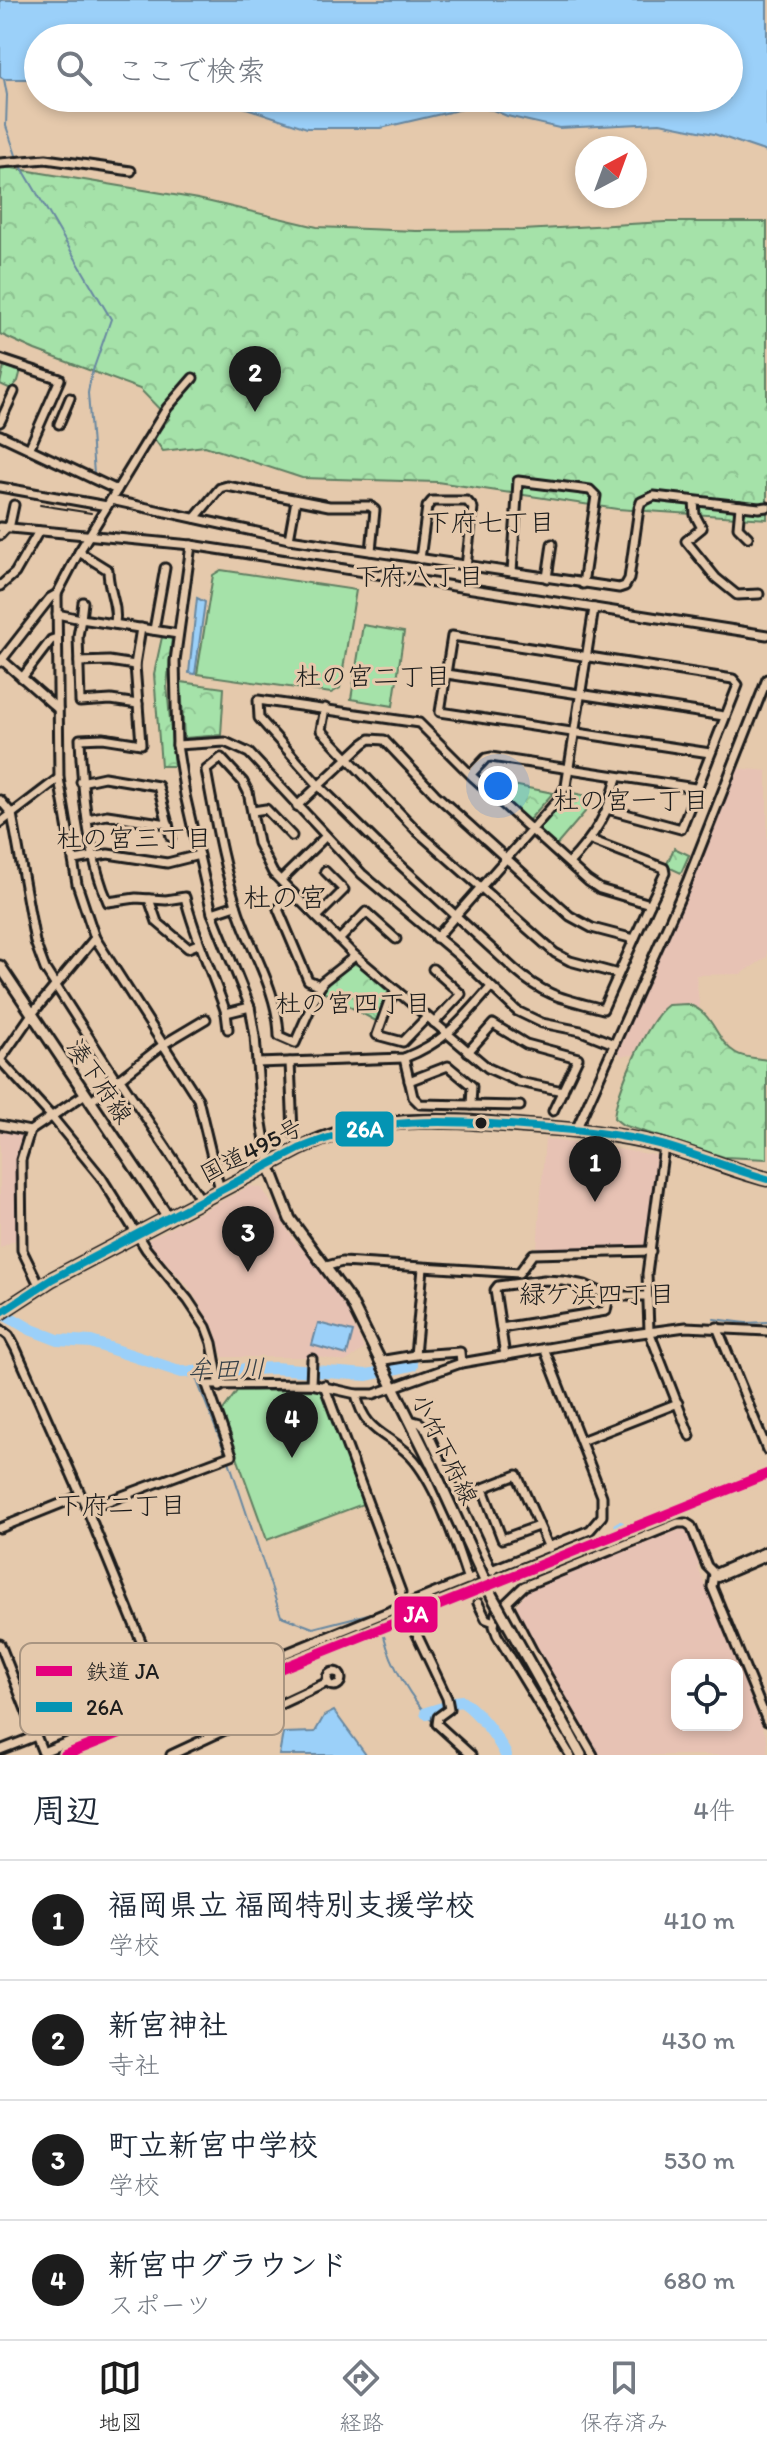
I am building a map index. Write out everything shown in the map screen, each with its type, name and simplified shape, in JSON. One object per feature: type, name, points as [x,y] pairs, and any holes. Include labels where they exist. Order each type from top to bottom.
[{"type":"highway","name":"国道495号","points":[[0,1313],[136,1234],[316,1140],[383,1123],[444,1120],[576,1130],[664,1146],[767,1179]]},
{"type":"main road","name":"湊下府線","points":[[0,966],[168,1217]]},
{"type":"main road","name":"小竹下府線","points":[[269,1165],[290,1219],[351,1302],[432,1465],[492,1596],[581,1755]]},
{"type":"street","points":[[0,163],[46,159],[131,171]]},
{"type":"street","points":[[0,359],[60,379],[30,447]]},
{"type":"street","points":[[193,378],[167,408],[89,535],[57,594],[59,778],[77,884],[95,938],[202,1107],[220,1190]]},
{"type":"street","points":[[0,422],[14,392]]},
{"type":"street","points":[[51,398],[69,402],[59,424]]},
{"type":"street","points":[[0,435],[117,490]]},
{"type":"street","points":[[512,572],[518,481],[590,490],[596,496],[583,584]]},
{"type":"street","points":[[195,518],[220,488],[227,486],[329,506],[370,506],[375,510],[371,551]]},
{"type":"street","points":[[0,487],[195,518],[289,539],[619,588],[625,586],[629,579],[639,508],[647,498],[654,496],[767,507]]},
{"type":"street","points":[[289,539],[296,500]]},
{"type":"street","points":[[420,559],[427,507],[432,501],[467,501],[473,508],[466,566]]},
{"type":"street","points":[[694,501],[695,515],[702,528],[686,541],[716,578],[737,595],[759,594]]},
{"type":"street","points":[[0,535],[3,527],[10,524],[14,505]]},
{"type":"street","points":[[740,506],[738,527],[748,537]]},
{"type":"street","points":[[3,527],[191,545],[767,635]]},
{"type":"street","points":[[0,586],[15,573],[39,531]]},
{"type":"street","points":[[547,578],[552,544]]},
{"type":"street","points":[[191,545],[174,676],[177,745],[212,913],[250,1007],[269,1165]]},
{"type":"street","points":[[79,552],[108,570],[108,588],[117,610],[115,624]]},
{"type":"street","points":[[154,630],[165,568]]},
{"type":"street","points":[[57,594],[50,598],[1,660],[58,709]]},
{"type":"street","points":[[83,602],[78,636],[80,702],[111,700],[138,704]]},
{"type":"street","points":[[436,938],[532,830],[566,786],[594,608]]},
{"type":"street","points":[[57,614],[178,634]]},
{"type":"street","points":[[141,628],[135,665],[141,744],[103,738],[80,739],[81,782],[99,882],[108,902],[185,897],[198,944],[226,1013],[228,1029]]},
{"type":"street","points":[[607,809],[681,829],[738,685],[733,679],[452,636],[440,712],[710,753]]},
{"type":"street","points":[[22,678],[51,640],[57,638]]},
{"type":"street","points":[[79,662],[109,661],[135,665]]},
{"type":"street","points":[[447,674],[724,716]]},
{"type":"street","points":[[576,1130],[687,882],[767,679]]},
{"type":"street","points":[[591,840],[664,868],[665,873],[603,1009],[557,997],[535,987],[455,916],[320,787],[259,718],[258,700],[419,723],[532,830],[600,889],[650,904]]},
{"type":"street","points":[[325,708],[321,730],[413,827],[555,953],[570,961],[618,974]]},
{"type":"street","points":[[297,806],[370,739],[384,740],[435,794],[578,921],[634,939]]},
{"type":"street","points":[[177,745],[225,742],[241,748],[256,759],[371,882],[517,1011],[532,1019],[590,1034],[614,1044]]},
{"type":"street","points":[[471,774],[486,758],[491,757],[695,788]]},
{"type":"street","points":[[355,956],[333,971],[321,986],[295,1043],[279,1036],[271,992],[236,905],[206,770],[217,759],[221,758],[243,782],[253,811],[258,843],[266,861],[355,956],[488,1068],[510,1079],[563,1091]]},
{"type":"street","points":[[81,782],[104,777],[158,786],[171,837]]},
{"type":"street","points":[[569,863],[591,840],[607,809],[617,777]]},
{"type":"street","points":[[0,823],[59,778]]},
{"type":"street","points":[[0,800],[12,814],[35,942],[54,986],[201,1200]]},
{"type":"street","points":[[253,811],[266,809],[292,836]]},
{"type":"street","points":[[88,819],[107,815],[168,824]]},
{"type":"street","points":[[281,880],[326,836]]},
{"type":"street","points":[[75,860],[108,854],[167,863],[199,855]]},
{"type":"street","points":[[317,917],[344,890],[325,871]]},
{"type":"street","points":[[293,893],[278,909],[308,980],[321,986]]},
{"type":"street","points":[[149,899],[157,922],[188,948],[198,944]]},
{"type":"street","points":[[212,913],[236,905]]},
{"type":"street","points":[[339,940],[366,912],[396,939]]},
{"type":"street","points":[[95,938],[32,1014],[0,1060],[101,1177],[136,1234],[188,1300],[206,1327],[220,1384]]},
{"type":"street","points":[[433,969],[461,994],[434,1023]]},
{"type":"street","points":[[257,1063],[404,1058],[427,1049],[448,1035],[491,987]]},
{"type":"street","points":[[397,991],[389,1001],[377,1035],[403,1042],[427,1017]]},
{"type":"street","points":[[226,1013],[250,1007]]},
{"type":"street","points":[[40,1287],[22,1250],[21,1160],[30,1131],[118,1080],[164,1044],[206,1019]]},
{"type":"street","points":[[468,1052],[493,1024],[526,1044],[578,1058],[553,1111]]},
{"type":"street","points":[[404,1058],[413,1097],[420,1104],[520,1106]]},
{"type":"street","points":[[290,1062],[293,1133]]},
{"type":"street","points":[[409,1081],[448,1066],[472,1086],[471,1105]]},
{"type":"street","points":[[0,1125],[30,1131]]},
{"type":"street","points":[[664,1146],[646,1296],[649,1331],[690,1436]]},
{"type":"street","points":[[327,1266],[342,1262],[519,1273],[533,1254],[651,1251]]},
{"type":"street","points":[[415,1355],[423,1268]]},
{"type":"street","points":[[505,1356],[495,1290],[498,1286],[544,1280],[563,1281],[585,1285],[609,1296],[646,1296]]},
{"type":"street","points":[[501,1328],[606,1311],[609,1296]]},
{"type":"street","points":[[717,1327],[767,1450]]},
{"type":"street","points":[[87,1509],[232,1455],[207,1385],[311,1384],[356,1394],[374,1394],[390,1384],[461,1363],[649,1331],[717,1327],[767,1331]]},
{"type":"street","points":[[0,1329],[9,1336],[16,1349],[142,1643]]},
{"type":"street","points":[[284,1653],[549,1548],[590,1530],[602,1516],[602,1496],[544,1348]]},
{"type":"street","points":[[380,1363],[415,1355],[460,1352],[461,1363]]},
{"type":"street","points":[[311,1384],[312,1359]]},
{"type":"street","points":[[324,1385],[401,1592]]},
{"type":"street","points":[[356,1394],[359,1408],[368,1421],[386,1439],[409,1454],[422,1471],[468,1580]]},
{"type":"street","points":[[581,1441],[678,1403]]},
{"type":"street","points":[[409,1420],[420,1423],[426,1429],[492,1571]]},
{"type":"street","points":[[460,1497],[517,1475],[549,1548]]},
{"type":"street","points":[[483,1489],[502,1539],[538,1526]]},
{"type":"street","points":[[0,1528],[80,1496]]},
{"type":"street","points":[[570,1755],[497,1635],[494,1622],[496,1613],[524,1586],[678,1523],[691,1526],[707,1566],[716,1576],[717,1589],[767,1710]]},
{"type":"street","points":[[767,1553],[716,1576],[712,1587],[767,1721]]},
{"type":"street","points":[[478,1603],[486,1619],[494,1622]]},
{"type":"street","points":[[508,1604],[593,1755]]},
{"type":"street","points":[[413,1626],[447,1698],[449,1709],[438,1717],[437,1724],[471,1755]]},
{"type":"street","points":[[0,1644],[20,1695]]},
{"type":"street","points":[[284,1702],[328,1682]]},
{"type":"street","points":[[0,1750],[36,1736],[43,1753],[84,1735]]},
{"type":"street","points":[[173,1754],[214,1735]]},
{"type":"shaded area","points":[[736,768],[767,771],[767,957],[741,974],[696,975],[704,1047],[623,1056],[618,1052]]},
{"type":"shaded area","points":[[0,1128],[25,1133],[18,1158],[17,1239],[0,1248]]},
{"type":"shaded area","points":[[545,1139],[656,1155],[645,1249],[537,1250]]},
{"type":"shaded area","points":[[250,1186],[262,1188],[294,1240],[312,1259],[346,1308],[364,1349],[345,1362],[320,1357],[223,1357],[214,1328],[188,1286],[146,1241]]},
{"type":"shaded area","points":[[682,1529],[687,1531],[698,1568],[735,1659],[671,1659],[671,1731],[743,1731],[743,1679],[767,1738],[767,1755],[599,1755],[517,1611],[517,1604],[528,1590]]},
{"type":"green space","points":[[0,166],[198,199],[317,227],[416,231],[523,230],[665,222],[767,222],[767,519],[617,509],[437,482],[302,478],[205,446],[163,451],[153,437],[169,419],[140,389],[0,334]]},
{"type":"green space","points":[[4,365],[21,370],[18,381],[11,389],[0,384]]},
{"type":"green space","points":[[221,570],[356,590],[340,688],[331,693],[197,674],[213,575]]},
{"type":"green space","points":[[363,625],[404,632],[393,706],[351,699]]},
{"type":"green space","points":[[162,637],[172,638],[167,686],[174,766],[161,766],[154,674]]},
{"type":"green space","points":[[181,682],[224,688],[221,735],[184,738]]},
{"type":"green space","points":[[482,779],[553,793],[528,821]]},
{"type":"green space","points":[[568,792],[592,797],[585,812],[555,847],[538,831]]},
{"type":"green space","points":[[674,848],[689,855],[681,873],[666,866]]},
{"type":"green space","points":[[354,961],[390,993],[376,1021],[323,992],[332,978]]},
{"type":"green space","points":[[687,1004],[704,1013],[723,1041],[736,1053],[767,1060],[767,1159],[724,1157],[623,1125],[614,1118],[627,1075],[651,1025],[668,1005]]},
{"type":"green space","points":[[321,1390],[363,1504],[267,1540],[221,1413],[237,1391]]},
{"type":"water","points":[[0,0],[767,0],[767,152],[714,134],[660,123],[559,128],[498,112],[743,112],[743,24],[24,24],[24,79],[0,77]]},
{"type":"water","points":[[258,112],[450,112],[381,128],[307,128]]},
{"type":"water","points":[[197,598],[205,602],[195,674],[189,673]]},
{"type":"water","points":[[318,1323],[353,1332],[347,1355],[312,1345]]},
{"type":"water","points":[[334,1711],[366,1755],[279,1755],[284,1733],[315,1732],[324,1716]]},
{"type":"waterway","points":[[4,79],[6,126],[18,161],[111,319],[88,393],[94,474],[114,484]]},
{"type":"waterway","name":"牟田川","points":[[0,1312],[58,1340],[91,1342],[182,1372],[274,1368],[367,1375],[412,1365]]},
{"type":"waterway","points":[[714,1319],[767,1322]]},
{"type":"waterway","points":[[194,1373],[226,1455]]},
{"type":"waterway","points":[[229,1461],[281,1616],[313,1628],[372,1613]]},
{"type":"waterway","name":"牟田川","points":[[620,1527],[626,1540]]},
{"type":"waterway","points":[[384,1636],[403,1681],[432,1720]]},
{"type":"waterway","points":[[454,1702],[462,1701],[475,1712],[506,1755]]},
{"type":"waterway","points":[[426,1713],[446,1707]]},
{"type":"tunnel","points":[[401,1592],[413,1626]]},
{"type":"railway","points":[[40,505],[91,513]]},
{"type":"rail line","name":"JA","points":[[284,1667],[767,1474]]},
{"type":"rail line","name":"JA","points":[[65,1755],[115,1735]]},
{"type":"transit line","name":"26A","points":[[0,1313],[52,1279],[299,1149],[327,1138],[382,1126],[464,1122],[610,1135],[662,1145],[767,1179]]},
{"type":"place","name":"新宮神社","points":[[255,412]]},
{"type":"place","name":"福岡県立 福岡特別支援学校","points":[[595,1202]]},
{"type":"place","name":"町立新宮中学校","points":[[248,1272]]},
{"type":"place","name":"新宮中グラウンド","points":[[292,1458]]},
{"type":"district","name":"下府七丁目","points":[[490,522]]},
{"type":"district","name":"下府八丁目","points":[[419,576]]},
{"type":"district","name":"杜の宮二丁目","points":[[373,676]]},
{"type":"district","name":"杜の宮一丁目","points":[[631,800]]},
{"type":"district","name":"杜の宮三丁目","points":[[134,838]]},
{"type":"district","name":"杜の宮","points":[[285,897]]},
{"type":"district","name":"杜の宮四丁目","points":[[353,1003]]},
{"type":"district","name":"緑ケ浜四丁目","points":[[597,1294]]},
{"type":"district","name":"下府二丁目","points":[[121,1505]]}]
